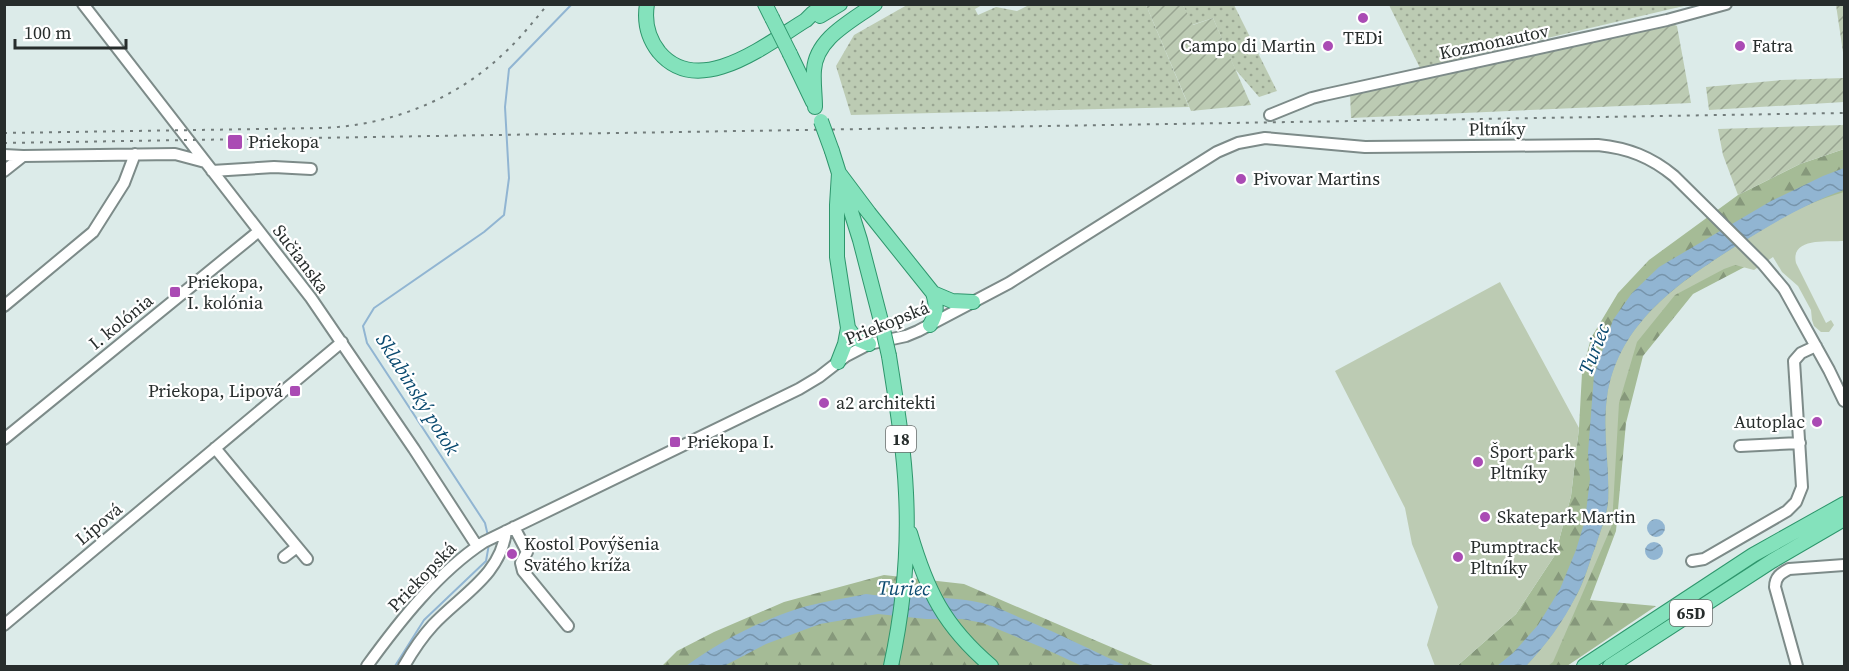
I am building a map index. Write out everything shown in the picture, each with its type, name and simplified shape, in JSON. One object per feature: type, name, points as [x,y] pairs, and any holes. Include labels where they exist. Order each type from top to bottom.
[{"type":"main road","points":[[646,4],[646,25],[649,36],[661,54],[678,66],[698,71],[713,70],[735,62],[806,20],[826,4]]},
{"type":"main road","name":"18","points":[[765,4],[815,107],[832,151],[866,257],[889,356],[904,464],[907,523],[897,636],[891,666]]},
{"type":"main road","points":[[806,20],[816,18],[840,4]]},
{"type":"main road","points":[[815,107],[814,70],[820,51],[839,30],[875,4]]},
{"type":"main road","points":[[839,173],[933,293],[936,314],[930,325]]},
{"type":"main road","points":[[838,362],[848,328],[837,257],[839,173]]},
{"type":"main road","points":[[933,293],[952,301],[973,302]]},
{"type":"main road","points":[[848,328],[855,338],[869,344]]},
{"type":"main road","name":"65D","points":[[1584,666],[1753,555],[1845,504]]},
{"type":"main road","name":"65D","points":[[1610,666],[1772,561],[1845,519]]},
{"type":"main road","points":[[907,523],[920,567],[942,614],[978,655],[991,666]]},
{"type":"street","name":"Sučianska","points":[[83,4],[342,342],[480,544]]},
{"type":"street","name":"Kozmonautov","points":[[1270,115],[1312,98],[1667,20],[1726,4]]},
{"type":"street","name":"Pltníky","points":[[1265,138],[1357,147],[1570,144],[1616,147],[1635,152],[1657,163],[1674,176],[1750,252],[1784,289],[1816,346]]},
{"type":"street","name":"Priekopská","points":[[367,666],[421,598],[480,544],[800,389],[838,362],[869,344],[906,336],[930,325],[1049,259],[1217,152],[1238,143],[1265,138]]},
{"type":"street","points":[[4,306],[93,232],[124,183],[135,154]]},
{"type":"street","points":[[4,155],[175,154],[209,167],[311,169]]},
{"type":"street","points":[[4,171],[23,156]]},
{"type":"street","name":"I. kolónia","points":[[4,439],[259,231]]},
{"type":"street","name":"Lipová","points":[[4,625],[342,342]]},
{"type":"street","points":[[1692,561],[1704,559],[1792,507],[1800,496],[1802,487],[1794,361],[1801,353],[1816,346],[1845,401]]},
{"type":"street","points":[[1740,446],[1800,443]]},
{"type":"street","points":[[215,448],[306,559]]},
{"type":"street","points":[[506,531],[527,552],[521,563],[523,571],[568,627]]},
{"type":"street","points":[[404,666],[434,624],[485,577],[502,548],[506,531]]},
{"type":"street","points":[[284,557],[297,547]]},
{"type":"street","points":[[1797,666],[1775,587],[1777,577],[1789,569],[1845,565]]},
{"type":"green space","points":[[907,5],[982,5],[975,9],[978,15],[996,7],[1017,11],[1029,5],[1146,5],[1189,107],[851,115],[836,66],[854,35]]},
{"type":"green space","points":[[1146,5],[1183,5],[1193,25],[1213,18],[1251,105],[1191,111]]},
{"type":"green space","points":[[1183,5],[1234,5],[1277,91],[1259,97],[1235,69],[1213,18],[1192,25]]},
{"type":"green space","points":[[1389,5],[1688,5],[1420,68]]},
{"type":"green space","points":[[1836,5],[1844,5],[1844,59]]},
{"type":"green space","points":[[1669,22],[1677,26],[1691,103],[1351,118],[1350,93]]},
{"type":"green space","points":[[1844,78],[1844,102],[1709,110],[1706,87],[1782,80]]},
{"type":"green space","points":[[1844,125],[1844,149],[1800,164],[1738,195],[1723,155],[1718,129]]},
{"type":"green space","points":[[1844,149],[1844,223],[1779,249],[1693,294],[1643,356],[1626,423],[1616,531],[1590,600],[1656,606],[1567,666],[1457,666],[1516,614],[1555,555],[1571,496],[1579,428],[1582,373],[1591,338],[1618,293],[1649,260],[1738,195],[1800,164]]},
{"type":"green space","points":[[1844,192],[1844,241],[1804,245],[1796,255],[1796,263],[1826,323],[1831,320],[1834,325],[1829,332],[1821,332],[1814,326],[1811,310],[1798,286],[1782,272],[1773,257],[1754,270],[1735,265],[1724,269],[1675,295],[1637,342],[1619,403],[1612,525],[1553,662],[1548,666],[1526,666],[1553,633],[1579,590],[1603,524],[1608,502],[1605,423],[1607,397],[1613,371],[1624,347],[1638,326],[1674,289],[1717,258],[1790,214]]},
{"type":"green space","name":"Šport park Pltníky","points":[[1500,282],[1579,428],[1571,496],[1555,555],[1516,614],[1457,666],[1435,666],[1427,645],[1438,607],[1412,544],[1405,508],[1335,371]]},
{"type":"green space","points":[[884,575],[964,584],[1155,666],[662,666],[677,651],[714,632],[784,602]]},
{"type":"water","points":[[1844,168],[1844,190],[1790,214],[1717,258],[1675,289],[1638,325],[1613,370],[1607,397],[1605,423],[1607,506],[1582,584],[1560,624],[1526,666],[1497,666],[1513,653],[1538,625],[1560,589],[1576,550],[1585,520],[1590,479],[1588,453],[1594,375],[1613,320],[1632,293],[1659,267],[1771,201]]},
{"type":"water","points":[[1656,519],[1662,522],[1665,528],[1662,534],[1656,537],[1650,534],[1647,528],[1650,522]]},
{"type":"water","points":[[1654,542],[1660,545],[1663,551],[1660,557],[1654,560],[1648,557],[1645,551],[1648,545]]},
{"type":"water","points":[[866,594],[961,599],[993,606],[1126,666],[1082,666],[983,623],[962,619],[926,619],[878,614],[820,624],[766,644],[724,666],[686,666],[726,640],[782,614],[822,602]]},
{"type":"waterway","name":"Sklabinský potok","points":[[488,536],[485,523],[367,343],[363,326],[374,308],[484,232],[504,215],[509,178],[505,107],[509,69],[572,4]]},
{"type":"waterway","name":"Sklabinský potok","points":[[395,666],[424,620],[486,561],[489,544]]},
{"type":"railway","points":[[4,133],[324,128],[372,122],[419,108],[462,86],[508,50],[548,4]]},
{"type":"railway","points":[[4,143],[1844,113]]},
{"type":"place","name":"TEDi","points":[[1363,18]]},
{"type":"place","name":"Campo di Martin","points":[[1328,46]]},
{"type":"place","name":"Fatra","points":[[1740,46]]},
{"type":"place","name":"Priekopa","points":[[235,142]]},
{"type":"place","name":"Pivovar Martins","points":[[1241,179]]},
{"type":"place","name":"Priekopa, I. kolónia","points":[[175,292]]},
{"type":"place","name":"Priekopa, Lipová","points":[[295,391]]},
{"type":"place","name":"a2 architekti","points":[[824,403]]},
{"type":"place","name":"Autoplac","points":[[1817,422]]},
{"type":"place","name":"Priekopa I.","points":[[675,442]]},
{"type":"place","name":"Šport park Pltníky","points":[[1478,462]]},
{"type":"place","name":"Skatepark Martin","points":[[1485,517]]},
{"type":"place","name":"Kostol Povýšenia Svätého kríža","points":[[512,554]]},
{"type":"place","name":"Pumptrack Pltníky","points":[[1458,557]]},
{"type":"water label","name":"Turiec","points":[[1594,349]]},
{"type":"water label","name":"Turiec","points":[[904,588]]}]
